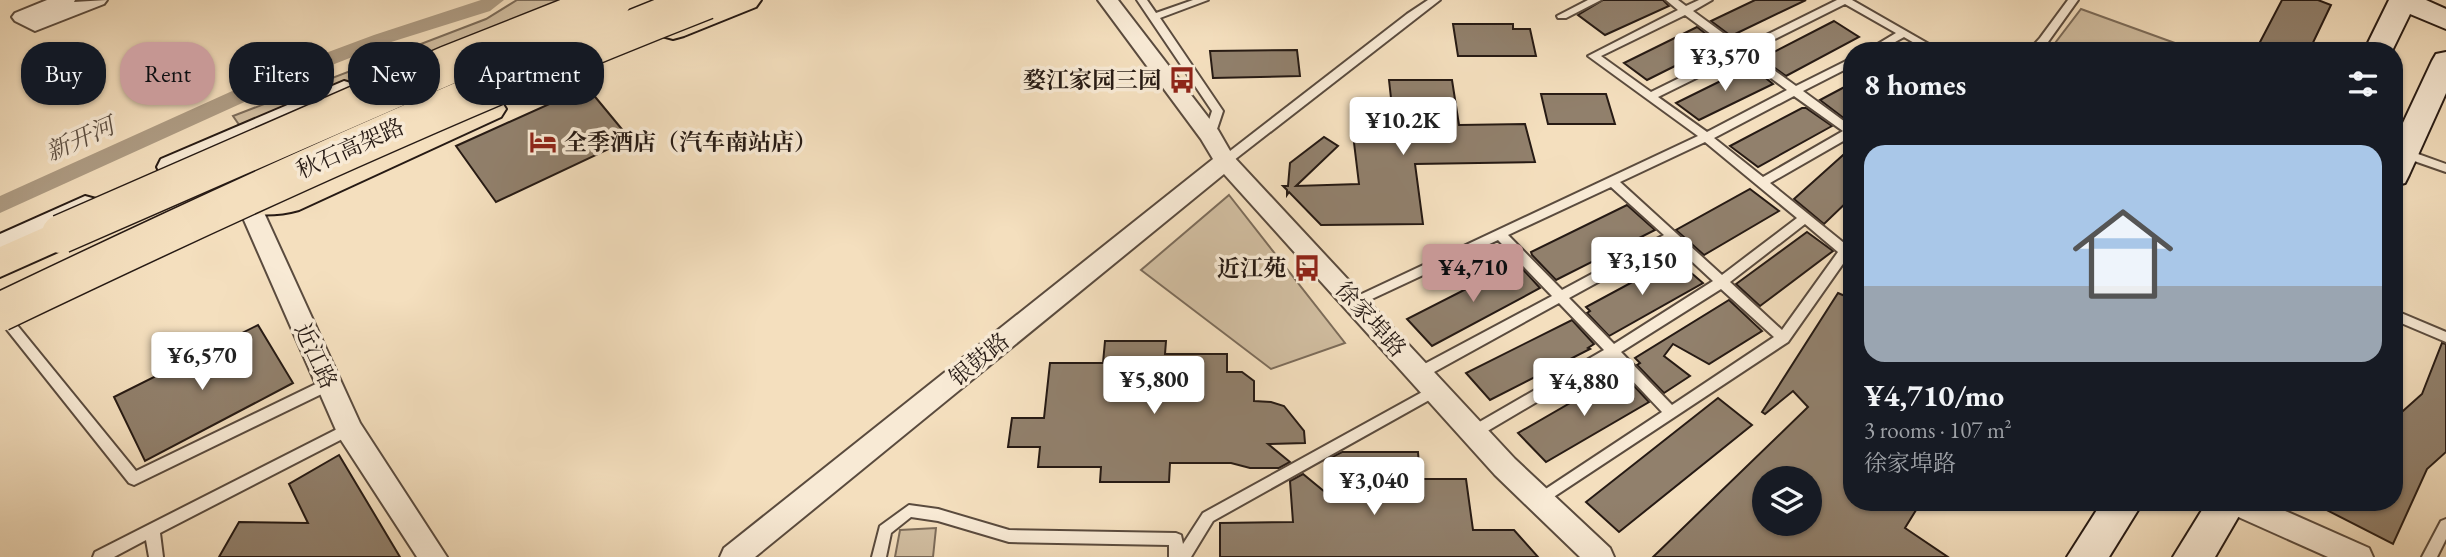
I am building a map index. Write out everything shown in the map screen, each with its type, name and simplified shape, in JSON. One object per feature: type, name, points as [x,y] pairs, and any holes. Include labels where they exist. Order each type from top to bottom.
[{"type":"highway","points":[[0,263],[424,75],[612,0]]},
{"type":"highway","name":"秋石高架路","points":[[1,306],[436,90],[660,0]]},
{"type":"highway","name":"秋石高架路","points":[[1,306],[454,102],[706,0]]},
{"type":"highway","points":[[245,201],[286,201],[569,72],[746,0]]},
{"type":"main road","points":[[0,248],[221,143],[517,19],[570,0]]},
{"type":"main road","points":[[2383,42],[2404,0],[2446,20]]},
{"type":"main road","points":[[2403,155],[2446,61]]},
{"type":"main road","points":[[2087,557],[2118,511]]},
{"type":"main road","points":[[2193,557],[2222,511]]},
{"type":"street","points":[[65,0],[22,17],[35,25],[97,0]]},
{"type":"street","name":"徐家埠路","points":[[1108,0],[1210,135],[1225,160],[1474,432],[1600,557]]},
{"type":"street","name":"近江路","points":[[221,143],[349,429],[433,557]]},
{"type":"street","name":"银鼓路","points":[[734,557],[1225,160]]},
{"type":"street","points":[[2255,511],[2359,557]]},
{"type":"lane","points":[[1142,0],[1218,111],[1210,135]]},
{"type":"lane","points":[[1154,17],[1203,0]]},
{"type":"lane","points":[[1225,160],[1411,16],[1436,0]]},
{"type":"lane","points":[[1562,16],[1596,0]]},
{"type":"lane","points":[[1671,0],[1843,125]]},
{"type":"lane","points":[[1707,0],[1593,56],[1652,96],[1805,218],[1843,243]]},
{"type":"lane","points":[[1652,96],[1845,0],[1920,42]]},
{"type":"lane","points":[[2043,42],[2073,0]]},
{"type":"lane","points":[[1888,42],[1904,33]]},
{"type":"lane","points":[[1355,302],[1706,138],[1843,66]]},
{"type":"lane","points":[[1762,183],[1843,136]]},
{"type":"lane","points":[[2403,164],[2446,168]]},
{"type":"lane","points":[[1612,181],[1783,338]]},
{"type":"lane","points":[[1474,432],[1613,351],[1722,282],[1805,218]]},
{"type":"lane","points":[[1500,234],[1670,411]]},
{"type":"lane","points":[[1183,557],[1208,517],[1562,298],[1672,236]]},
{"type":"lane","points":[[1540,500],[1783,338],[1843,253]]},
{"type":"lane","points":[[1,306],[134,479],[329,384]]},
{"type":"lane","points":[[2403,319],[2446,337]]},
{"type":"lane","points":[[100,557],[349,429]]},
{"type":"lane","points":[[879,557],[885,530],[909,511],[938,515],[1009,536],[1176,539],[1176,557]]},
{"type":"lane","points":[[2429,557],[2446,525]]},
{"type":"lane","points":[[152,530],[156,557]]},
{"type":"shaded area","points":[[517,0],[606,0],[515,42],[454,42],[454,70],[440,76],[440,42],[426,42],[486,19]]},
{"type":"shaded area","points":[[2081,9],[2172,42],[2056,42]]},
{"type":"shaded area","points":[[348,72],[348,105],[377,105],[262,158],[233,116],[262,105],[334,105],[334,77]]},
{"type":"shaded area","points":[[1229,195],[1345,343],[1271,369],[1141,270]]},
{"type":"shaded area","points":[[936,528],[933,557],[895,557],[900,530]]},
{"type":"building","points":[[1603,0],[1663,0],[1669,6],[1605,35],[1578,15]]},
{"type":"building","points":[[1755,0],[1806,0],[1731,36],[1711,21]]},
{"type":"building","points":[[2282,0],[2318,0],[2331,5],[2313,42],[2260,42]]},
{"type":"building","points":[[1834,21],[1859,37],[1843,42],[1843,46],[1786,76],[1764,60],[1767,58],[1764,57]]},
{"type":"building","points":[[1453,24],[1513,24],[1513,29],[1530,29],[1536,56],[1458,56]]},
{"type":"building","points":[[1697,27],[1719,44],[1647,80],[1624,63]]},
{"type":"building","points":[[1297,50],[1300,76],[1213,78],[1210,51]]},
{"type":"building","points":[[1751,66],[1773,84],[1699,120],[1676,103]]},
{"type":"building","points":[[1389,80],[1452,80],[1459,125],[1525,124],[1535,162],[1415,164],[1423,224],[1321,225],[1289,192],[1287,195],[1283,186],[1288,186],[1290,163],[1324,137],[1338,146],[1296,186],[1359,184],[1352,126],[1394,125]]},
{"type":"building","points":[[1843,88],[1843,117],[1820,100]]},
{"type":"building","points":[[1541,94],[1606,94],[1615,124],[1548,124]]},
{"type":"building","name":"全季酒店（汽车南站店）","points":[[547,105],[602,105],[630,139],[496,202],[456,146]]},
{"type":"building","points":[[1802,108],[1832,126],[1758,167],[1730,146]]},
{"type":"building","points":[[1843,155],[1843,206],[1824,224],[1794,199]]},
{"type":"building","points":[[1750,189],[1779,211],[1704,255],[1676,230]]},
{"type":"building","points":[[1627,205],[1655,230],[1556,280],[1532,255],[1531,252]]},
{"type":"building","points":[[1807,232],[1833,251],[1760,306],[1736,284]]},
{"type":"building","points":[[1675,259],[1703,283],[1609,336],[1587,313],[1590,311],[1586,307]]},
{"type":"building","points":[[1517,263],[1540,288],[1432,346],[1407,319]]},
{"type":"building","points":[[1838,293],[1843,295],[1843,511],[1915,511],[1905,528],[1948,557],[1653,557],[1808,407],[1793,391],[1765,414],[1762,412]]},
{"type":"building","points":[[1729,300],[1762,331],[1709,364],[1673,344],[1664,356],[1690,376],[1664,393],[1637,365],[1640,363],[1635,358]]},
{"type":"building","points":[[1572,320],[1594,344],[1588,348],[1590,349],[1490,400],[1466,373]]},
{"type":"building","points":[[258,325],[293,383],[145,461],[114,397]]},
{"type":"building","points":[[1105,341],[1166,341],[1165,354],[1227,354],[1227,372],[1242,372],[1254,381],[1254,401],[1284,406],[1304,431],[1305,443],[1268,444],[1290,462],[1279,468],[1250,468],[1231,463],[1170,463],[1169,482],[1100,482],[1101,467],[1038,467],[1040,447],[1008,447],[1012,418],[1044,418],[1050,363],[1103,363]]},
{"type":"building","points":[[2442,343],[2446,344],[2446,452],[2427,469],[2393,544],[2329,511],[2403,511],[2403,411],[2422,394]]},
{"type":"building","points":[[1622,373],[1649,402],[1546,462],[1518,433]]},
{"type":"building","points":[[1718,398],[1752,425],[1619,532],[1586,502]]},
{"type":"building","points":[[1342,452],[1418,452],[1420,479],[1466,479],[1473,530],[1514,530],[1538,557],[1220,557],[1220,523],[1293,522],[1290,481],[1303,474],[1331,497],[1328,459]]},
{"type":"building","points":[[339,455],[400,557],[219,557],[239,522],[308,523],[289,484]]},
{"type":"waterway","name":"新开河","points":[[0,205],[279,78],[381,39],[483,7],[495,0]]},
{"type":"place","name":"婺江家园三园","points":[[1182,80]]},
{"type":"place","name":"全季酒店（汽车南站店）","points":[[543,142]]},
{"type":"place","name":"近江苑","points":[[1307,268]]}]
